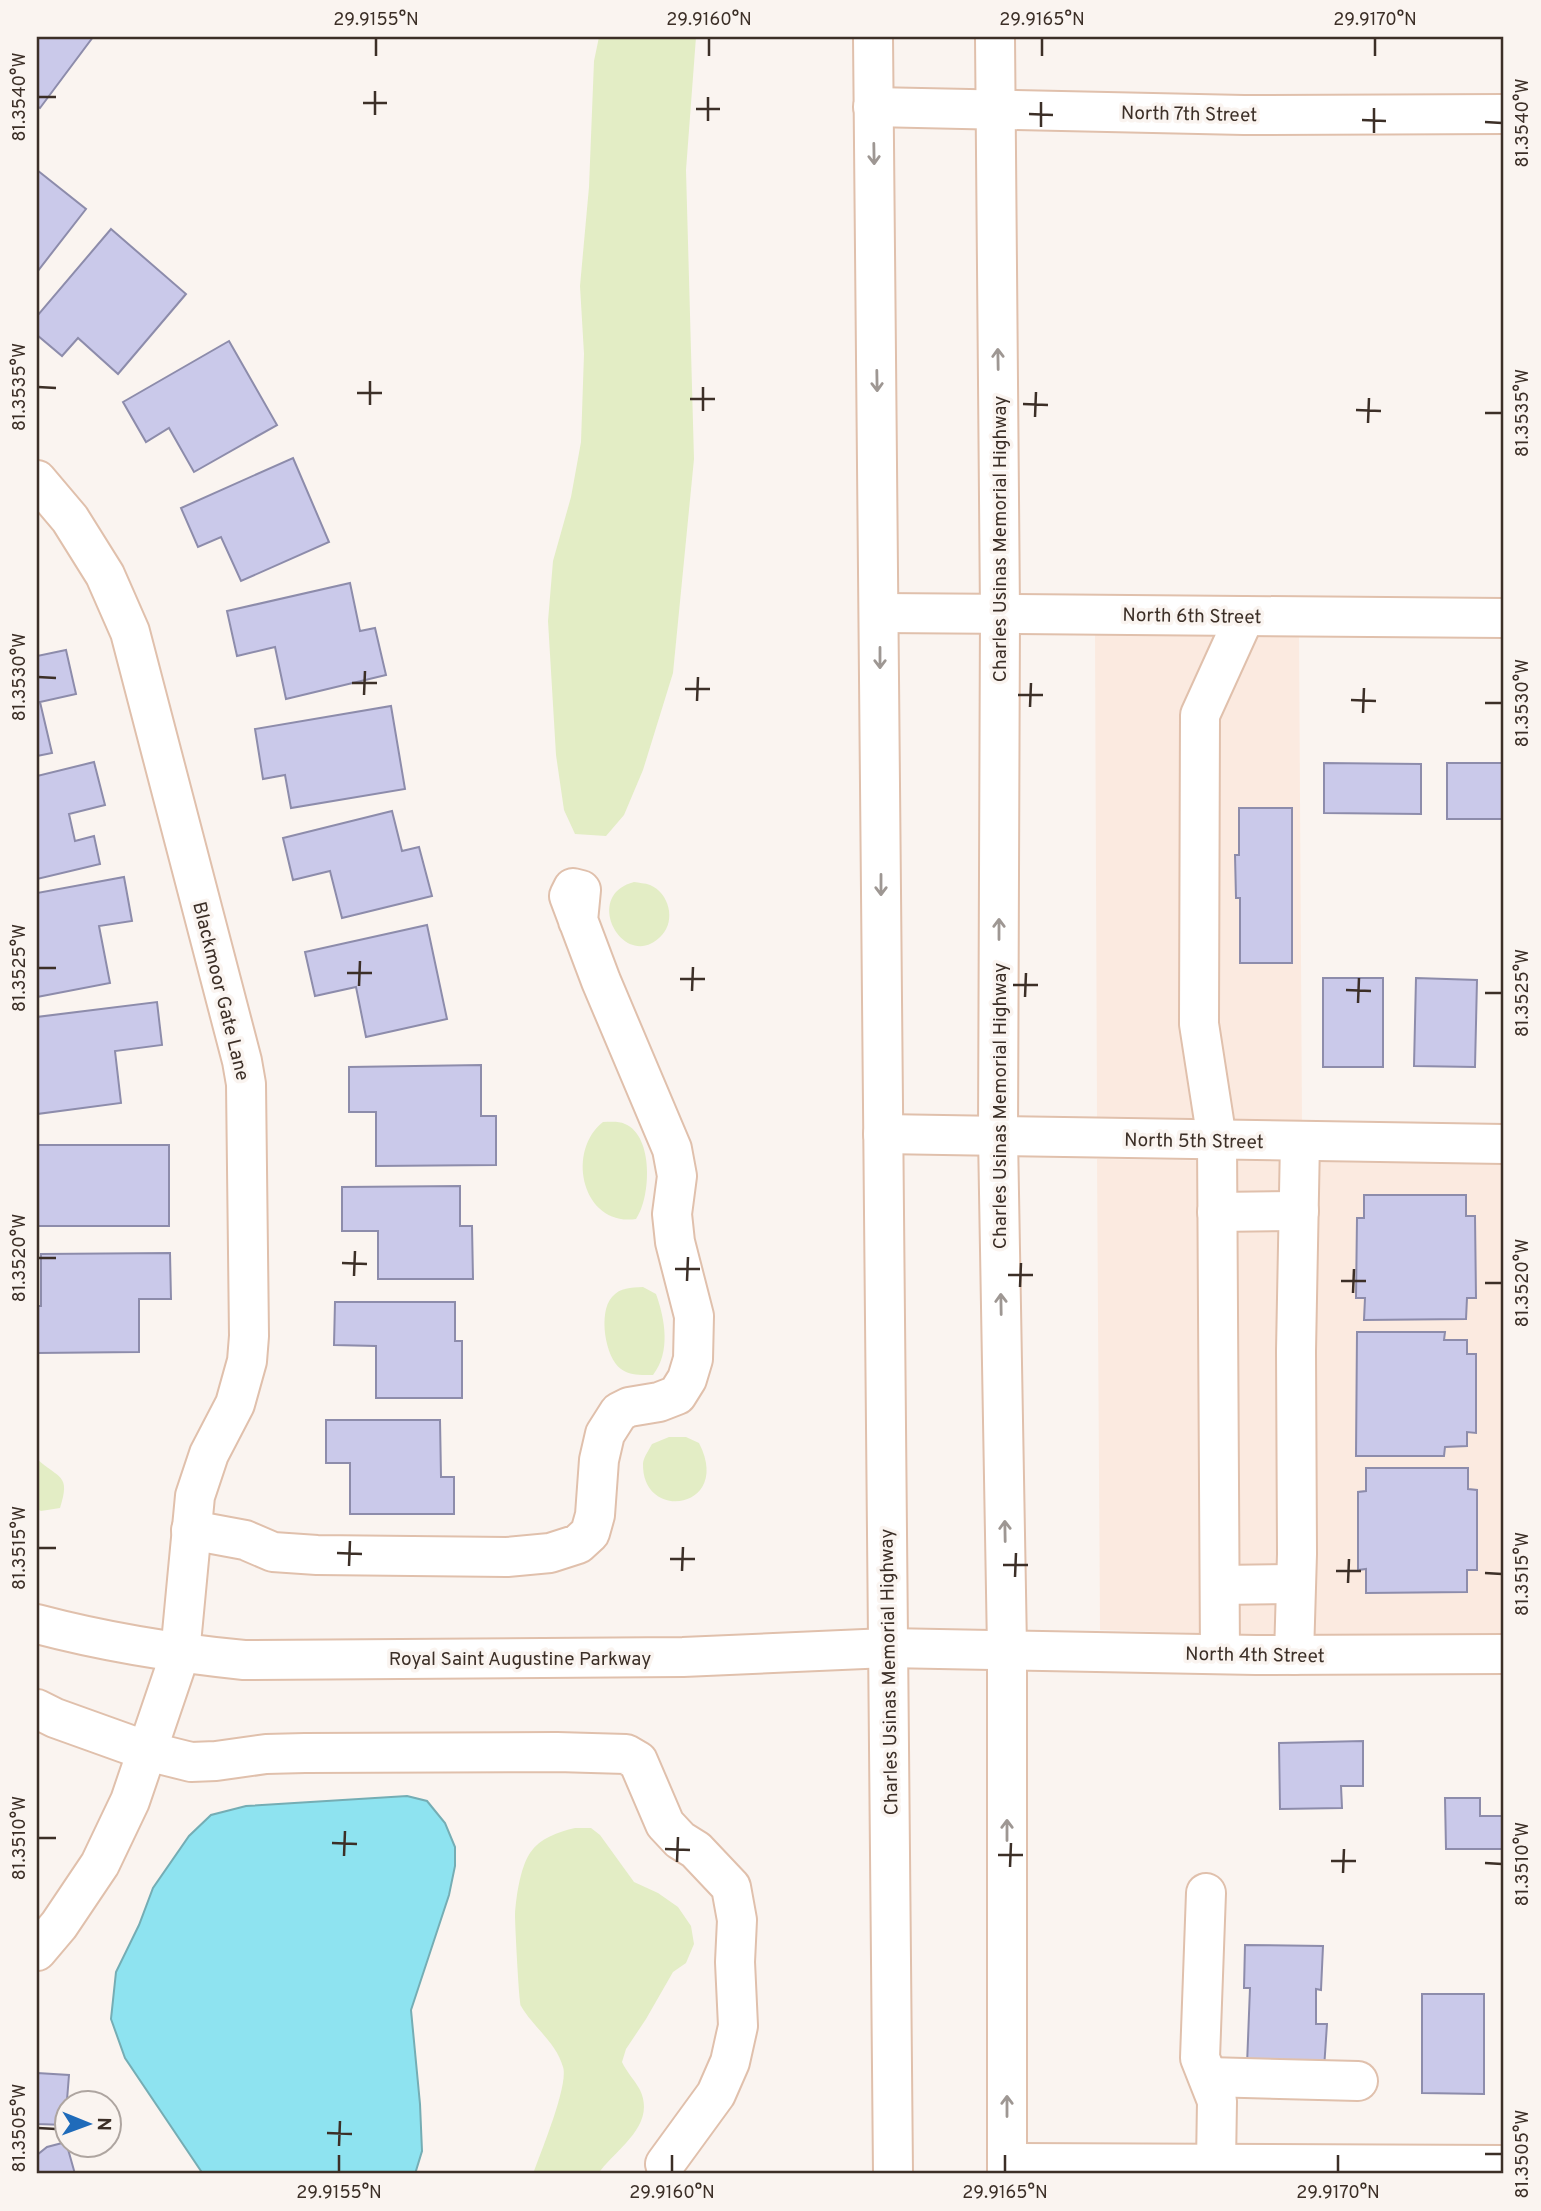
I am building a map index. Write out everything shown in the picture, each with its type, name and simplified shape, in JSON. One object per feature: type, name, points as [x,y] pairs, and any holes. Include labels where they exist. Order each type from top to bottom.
[{"type":"main road","name":"Charles Usinas Memorial Highway","points":[[873,37],[894,2174]]},
{"type":"main road","name":"Charles Usinas Memorial Highway","points":[[995,37],[1000,613],[998,1136],[1007,1648],[1007,2169]]},
{"type":"main road","name":"North 7th Street","points":[[873,107],[1244,115],[1504,114]]},
{"type":"main road","name":"Blackmoor Gate Lane","points":[[37,480],[70,519],[105,575],[130,632],[246,1084],[249,1336],[247,1361],[236,1404],[209,1454],[195,1496],[180,1654],[130,1801],[100,1864],[59,1925],[37,1951]]},
{"type":"main road","name":"North 6th Street","points":[[880,613],[1504,618]]},
{"type":"main road","points":[[1220,1654],[1217,1140],[1199,1024],[1200,715],[1245,615]]},
{"type":"main road","points":[[191,1530],[245,1540],[273,1552],[437,1557],[507,1557],[550,1553],[578,1544],[590,1533],[595,1515],[599,1460],[605,1434],[619,1412],[677,1395],[690,1369],[695,1335],[690,1295],[675,1242],[673,1214],[677,1176],[672,1149],[578,921]]},
{"type":"main road","name":"North 5th Street","points":[[883,1135],[1504,1143]]},
{"type":"main road","points":[[1294,1655],[1300,1141]]},
{"type":"main road","points":[[1217,1212],[1299,1211]]},
{"type":"main road","points":[[1220,1585],[1296,1584]]},
{"type":"main road","name":"Royal Saint Augustine Parkway","points":[[37,1624],[90,1638],[180,1654],[244,1660],[683,1657],[887,1648],[1007,1648]]},
{"type":"main road","name":"North 4th Street","points":[[1007,1648],[1294,1655],[1504,1654]]},
{"type":"main road","points":[[37,1709],[147,1751],[191,1762],[292,1753],[530,1752],[626,1754],[638,1761],[664,1824],[701,1855],[731,1887],[737,1920],[735,1962],[738,2026],[730,2062],[716,2094],[665,2164]]},
{"type":"main road","points":[[1206,1893],[1200,2058],[1217,2101],[1216,2163]]},
{"type":"main road","points":[[1208,2077],[1358,2081]]},
{"type":"main road","points":[[1007,2169],[1216,2163],[1504,2165]]},
{"type":"shaded area","points":[[1095,634],[1299,636],[1302,1121],[1097,1118]]},
{"type":"shaded area","points":[[1097,1159],[1504,1164],[1504,1634],[1257,1635],[1100,1630]]},
{"type":"green space","points":[[599,37],[696,37],[686,170],[694,459],[673,673],[643,770],[624,815],[606,836],[575,834],[564,810],[556,755],[548,621],[553,561],[571,497],[581,442],[584,354],[580,286],[589,187],[594,61]]},
{"type":"green space","points":[[634,882],[648,884],[657,889],[668,907],[669,922],[666,929],[648,945],[635,946],[623,940],[614,929],[610,915],[611,902],[618,890]]},
{"type":"green space","points":[[603,1122],[625,1124],[641,1141],[647,1168],[647,1183],[645,1197],[636,1219],[618,1218],[603,1211],[592,1200],[585,1185],[585,1151],[591,1135]]},
{"type":"green space","points":[[643,1287],[656,1294],[664,1325],[662,1356],[653,1375],[632,1374],[621,1369],[611,1355],[605,1334],[605,1313],[612,1297],[622,1290]]},
{"type":"green space","points":[[669,1437],[686,1437],[699,1443],[706,1465],[704,1482],[696,1494],[683,1500],[669,1501],[656,1495],[647,1483],[643,1464],[645,1457],[652,1444]]},
{"type":"green space","points":[[37,1459],[61,1478],[64,1489],[60,1508],[41,1511],[37,1509]]},
{"type":"green space","points":[[575,1828],[591,1828],[600,1835],[634,1882],[658,1893],[678,1907],[691,1926],[694,1944],[686,1963],[673,1972],[626,2049],[622,2062],[640,2090],[644,2103],[639,2126],[632,2136],[598,2174],[533,2174],[558,2103],[564,2076],[560,2058],[521,2006],[516,1900],[524,1867],[534,1848],[550,1836]]},
{"type":"water","points":[[407,1796],[427,1801],[445,1823],[455,1847],[455,1866],[449,1895],[411,2010],[422,2151],[415,2174],[203,2174],[125,2058],[111,2019],[116,1972],[139,1925],[153,1888],[189,1836],[211,1815],[246,1806]]},
{"type":"building","points":[[37,37],[93,37],[40,108],[37,106]]},
{"type":"building","points":[[37,170],[86,209],[37,272]]},
{"type":"building","points":[[111,229],[186,294],[118,374],[78,338],[62,356],[37,335],[37,316]]},
{"type":"building","points":[[229,341],[277,425],[194,472],[169,428],[146,442],[123,402]]},
{"type":"building","points":[[293,458],[329,542],[241,581],[221,537],[198,547],[181,508]]},
{"type":"building","points":[[350,583],[360,631],[375,628],[386,675],[286,699],[275,647],[237,656],[227,611]]},
{"type":"building","points":[[66,650],[76,694],[40,702],[52,753],[37,756],[37,656]]},
{"type":"building","points":[[391,706],[405,789],[291,808],[285,775],[263,779],[255,729]]},
{"type":"building","points":[[94,762],[105,805],[69,814],[75,841],[94,836],[100,864],[37,879],[37,776]]},
{"type":"building","points":[[1324,763],[1421,764],[1421,814],[1324,813]]},
{"type":"building","points":[[1447,763],[1504,763],[1504,819],[1447,819]]},
{"type":"building","points":[[1239,808],[1292,808],[1292,963],[1240,963],[1240,898],[1236,898],[1235,855],[1239,855]]},
{"type":"building","points":[[392,811],[402,851],[419,847],[432,896],[342,918],[330,871],[293,880],[283,838]]},
{"type":"building","points":[[124,877],[132,921],[99,926],[110,983],[37,997],[37,893]]},
{"type":"building","points":[[427,925],[447,1019],[366,1037],[356,987],[315,996],[305,952]]},
{"type":"building","points":[[1323,978],[1383,978],[1383,1067],[1323,1067]]},
{"type":"building","points":[[1416,978],[1477,980],[1475,1067],[1414,1066]]},
{"type":"building","points":[[157,1002],[162,1045],[115,1051],[121,1103],[37,1114],[37,1017]]},
{"type":"building","points":[[481,1065],[481,1116],[496,1116],[496,1165],[376,1166],[376,1112],[349,1112],[349,1067]]},
{"type":"building","points":[[37,1145],[169,1145],[169,1226],[37,1226]]},
{"type":"building","points":[[460,1186],[460,1226],[472,1226],[473,1279],[378,1279],[378,1231],[342,1231],[342,1187]]},
{"type":"building","points":[[1364,1195],[1466,1195],[1466,1216],[1475,1216],[1476,1298],[1467,1298],[1466,1319],[1364,1320],[1365,1298],[1356,1298],[1357,1218],[1364,1218]]},
{"type":"building","points":[[170,1253],[171,1299],[139,1299],[139,1352],[37,1353],[41,1254]]},
{"type":"building","points":[[335,1302],[455,1302],[455,1341],[462,1341],[462,1398],[376,1398],[376,1346],[334,1345]]},
{"type":"building","points":[[1357,1332],[1445,1332],[1444,1340],[1467,1340],[1467,1354],[1476,1354],[1476,1433],[1467,1432],[1467,1446],[1445,1447],[1444,1456],[1356,1456]]},
{"type":"building","points":[[326,1420],[440,1420],[441,1477],[454,1477],[454,1514],[350,1514],[350,1463],[326,1463]]},
{"type":"building","points":[[1366,1468],[1468,1468],[1468,1489],[1477,1490],[1477,1570],[1467,1570],[1467,1592],[1366,1593],[1366,1569],[1358,1570],[1358,1492],[1366,1491]]},
{"type":"building","points":[[1363,1741],[1363,1786],[1341,1786],[1342,1808],[1280,1809],[1279,1743]]},
{"type":"building","points":[[1445,1798],[1480,1798],[1480,1816],[1504,1816],[1504,1849],[1446,1849]]},
{"type":"building","points":[[1245,1945],[1323,1946],[1321,1990],[1316,1989],[1316,2024],[1327,2024],[1324,2069],[1247,2065],[1250,1988],[1244,1988]]},
{"type":"building","points":[[1422,1994],[1484,1994],[1484,2094],[1422,2093]]},
{"type":"building","points":[[37,2073],[69,2075],[68,2088],[52,2088],[52,2125],[37,2124]]},
{"type":"building","points":[[52,2146],[52,2158],[70,2158],[75,2174],[37,2174],[37,2155]]}]
